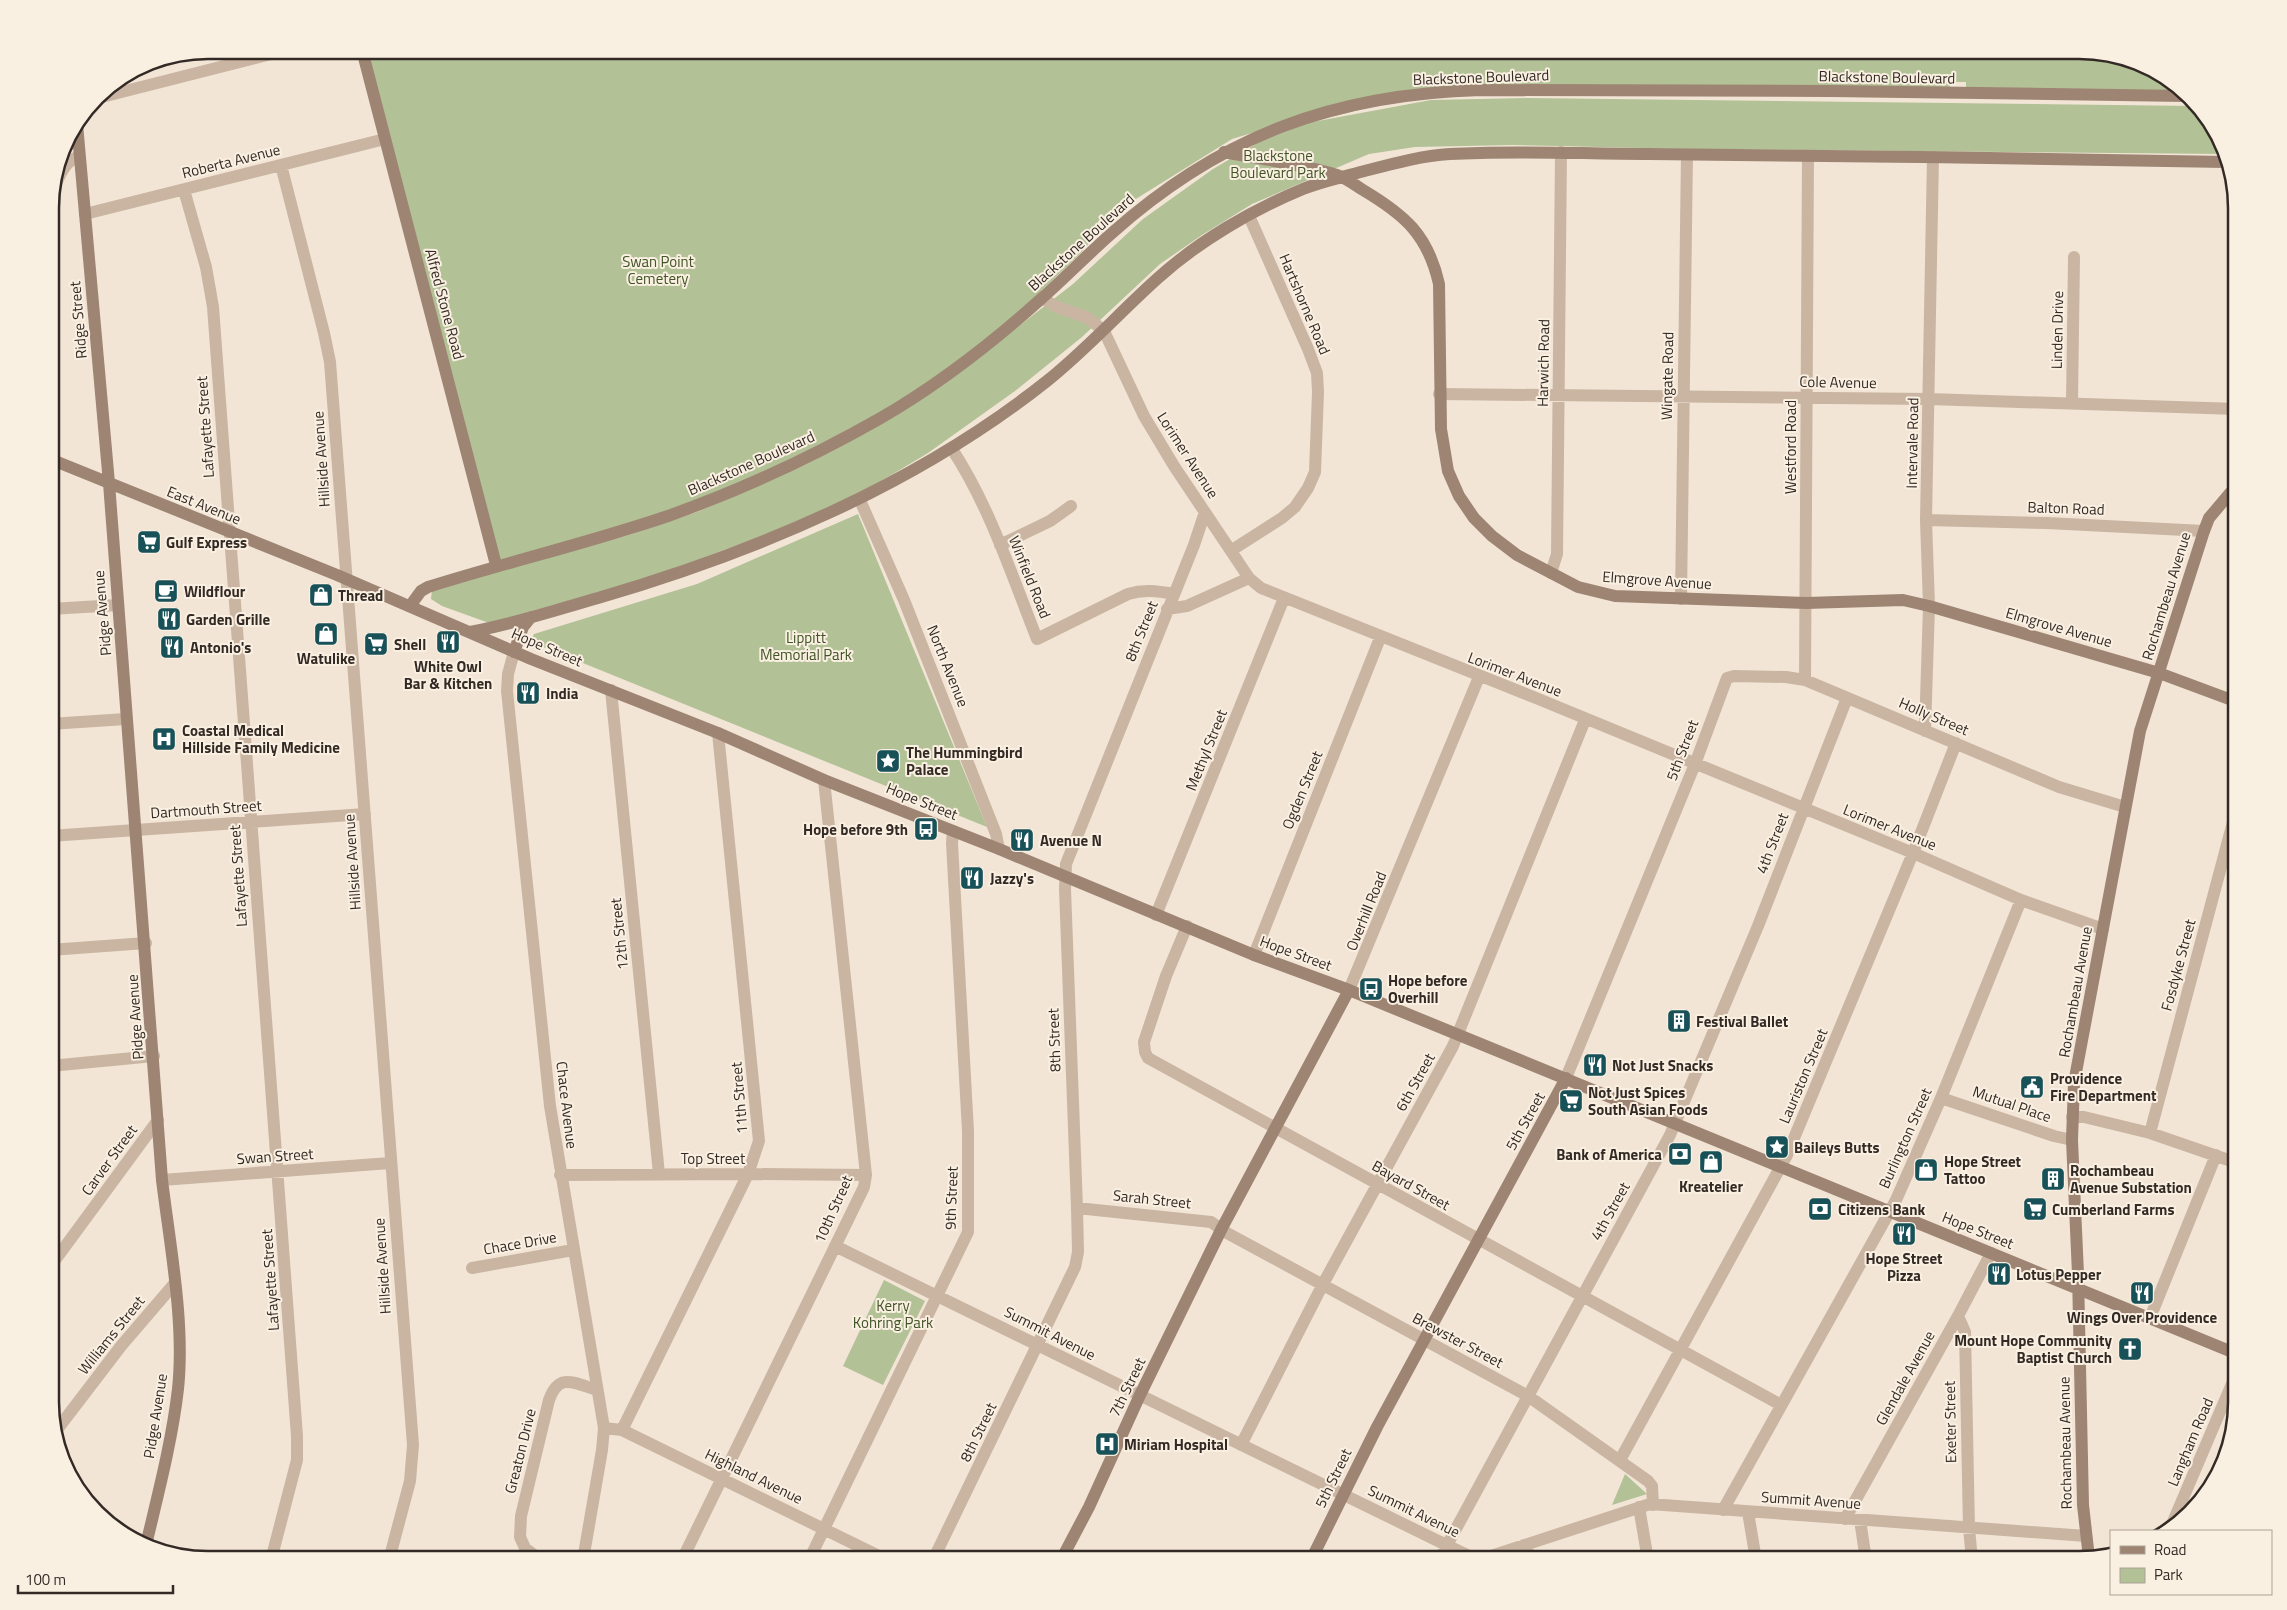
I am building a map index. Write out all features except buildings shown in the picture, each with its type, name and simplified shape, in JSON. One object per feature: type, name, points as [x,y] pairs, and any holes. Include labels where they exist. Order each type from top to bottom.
[{"type":"main road","name":"Alfred Stone Road","points":[[364,59],[496,565]]},
{"type":"main road","name":"Blackstone Boulevard","points":[[410,606],[421,591],[428,586],[666,516],[708,501],[810,456],[882,417],[949,374],[1042,298],[1126,220],[1177,182],[1224,152],[1252,138],[1310,116],[1368,101],[1435,91],[1821,91],[2177,96]]},
{"type":"main road","name":"Ridge Street","points":[[78,136],[109,483]]},
{"type":"main road","name":"Elmgrove Avenue","points":[[1224,152],[1341,177],[1384,202],[1416,229],[1428,250],[1439,284],[1440,394],[1443,448],[1448,471],[1459,496],[1474,518],[1492,536],[1517,555],[1578,587],[1615,596],[1806,603],[1903,600],[2159,674],[2228,699]]},
{"type":"main road","points":[[470,632],[640,586],[715,561],[768,540],[859,498],[926,464],[952,449],[1046,382],[1104,331],[1160,276],[1202,244],[1249,216],[1304,189],[1341,177],[1393,164],[1447,154],[1561,152],[2221,162]]},
{"type":"main road","name":"East Avenue","points":[[59,463],[346,579]]},
{"type":"main road","name":"Pidge Avenue","points":[[109,483],[126,718],[146,943],[162,1180],[175,1283],[179,1351],[178,1388],[166,1460],[148,1538]]},
{"type":"main road","name":"Rochambeau Avenue","points":[[2088,1551],[2082,1505],[2078,1289],[2072,1140],[2074,1083],[2140,731],[2204,531],[2209,518],[2228,496]]},
{"type":"main road","name":"Hope Street","points":[[346,579],[514,652],[718,733],[824,780],[1066,876],[1254,955],[1349,990],[1458,1034],[2228,1350]]},
{"type":"main road","points":[[514,652],[523,627],[531,617]]},
{"type":"main road","name":"Overhill Road","points":[[1222,1228],[1349,990]]},
{"type":"main road","name":"5th Street","points":[[1315,1551],[1423,1340],[1566,1078]]},
{"type":"main road","name":"7th Street","points":[[1066,1551],[1089,1507],[1140,1395],[1222,1228]]},
{"type":"street","points":[[111,95],[252,59]]},
{"type":"street","name":"Roberta Avenue","points":[[85,214],[385,139]]},
{"type":"street","name":"Harwich Road","points":[[1551,573],[1556,554],[1561,152]]},
{"type":"street","name":"Wingate Road","points":[[1681,599],[1687,154]]},
{"type":"street","name":"Westford Road","points":[[1805,680],[1808,155]]},
{"type":"street","points":[[65,166],[71,159],[79,156]]},
{"type":"street","name":"Intervale Road","points":[[1925,731],[1929,606],[1926,520],[1933,157]]},
{"type":"street","name":"Hillside Avenue","points":[[281,165],[328,348],[413,1464],[391,1551]]},
{"type":"street","name":"Lafayette Street","points":[[184,190],[206,267],[213,307],[297,1436],[296,1460],[273,1551]]},
{"type":"street","name":"Hartshorne Road","points":[[1232,550],[1282,518],[1295,507],[1308,488],[1315,472],[1317,373],[1249,216]]},
{"type":"street","name":"Linden Drive","points":[[2072,403],[2074,257]]},
{"type":"street","name":"Lorimer Avenue","points":[[1042,298],[1055,306],[1088,318],[1104,331],[1144,416],[1205,512],[1250,578],[1261,588],[1380,638],[1913,853],[2020,900],[2103,929]]},
{"type":"street","name":"Cole Avenue","points":[[1440,394],[1929,399],[2228,409]]},
{"type":"street","name":"Winfield Road","points":[[952,449],[968,476],[1000,545],[1037,640],[1128,594],[1140,590],[1174,594]]},
{"type":"street","name":"North Avenue","points":[[859,498],[908,609],[996,834],[999,849]]},
{"type":"street","points":[[1000,545],[1050,521],[1071,506]]},
{"type":"street","name":"8th Street","points":[[936,1551],[1076,1267],[1078,1252],[1065,889],[1066,864],[1069,852],[1194,545],[1205,512]]},
{"type":"street","name":"Balton Road","points":[[1926,520],[2047,523],[2204,531]]},
{"type":"street","points":[[1168,609],[1187,606],[1250,578]]},
{"type":"street","name":"Methyl Street","points":[[1156,914],[1284,598]]},
{"type":"street","points":[[59,608],[118,605]]},
{"type":"street","name":"Ogden Street","points":[[1254,955],[1380,638]]},
{"type":"street","name":"Chace Avenue","points":[[514,652],[508,674],[507,691],[550,1106],[560,1175],[604,1428],[585,1551]]},
{"type":"street","name":"Holly Street","points":[[1727,678],[1734,676],[1786,677],[1805,680],[2059,787],[2125,807]]},
{"type":"street","name":"Overhill Road","points":[[1349,990],[1479,677]]},
{"type":"street","name":"5th Street","points":[[1566,1078],[1695,764],[1727,678]]},
{"type":"street","name":"12th Street","points":[[611,690],[659,1174]]},
{"type":"street","name":"4th Street","points":[[1444,1551],[1670,1135],[1758,926],[1847,698]]},
{"type":"street","points":[[59,723],[126,718]]},
{"type":"street","name":"6th Street","points":[[1241,1445],[1323,1284],[1448,1056],[1585,720]]},
{"type":"street","name":"11th Street","points":[[622,1430],[748,1174],[759,1141],[718,733]]},
{"type":"street","name":"Lauriston Street","points":[[1620,1460],[1782,1166],[1913,853],[1956,743]]},
{"type":"street","name":"10th Street","points":[[686,1551],[864,1187],[866,1175],[824,780]]},
{"type":"street","name":"Dartmouth Street","points":[[59,835],[364,814]]},
{"type":"street","name":"9th Street","points":[[814,1551],[968,1232],[968,1131],[952,843],[953,831]]},
{"type":"street","name":"Fosdyke Street","points":[[2150,1133],[2228,841]]},
{"type":"street","name":"Burlington Street","points":[[1724,1510],[1888,1211],[1896,1200],[1941,1098],[2020,900]]},
{"type":"street","name":"Bayard Street","points":[[1186,926],[1144,1042],[1145,1052],[1154,1062],[1781,1405]]},
{"type":"street","points":[[59,949],[146,943]]},
{"type":"street","points":[[59,1065],[154,1056]]},
{"type":"street","name":"Mutual Place","points":[[1941,1098],[2054,1136],[2072,1140]]},
{"type":"street","points":[[2072,1117],[2084,1117],[2150,1133],[2228,1160]]},
{"type":"street","name":"Carver Street","points":[[59,1254],[158,1120]]},
{"type":"street","points":[[2150,1318],[2216,1155]]},
{"type":"street","name":"Swan Street","points":[[162,1180],[390,1163]]},
{"type":"street","name":"Top Street","points":[[560,1175],[866,1175]]},
{"type":"street","name":"Sarah Street","points":[[1076,1208],[1211,1222],[1222,1228]]},
{"type":"street","name":"Brewster Street","points":[[1222,1228],[1227,1234],[1528,1396],[1620,1460],[1652,1486],[1653,1505]]},
{"type":"street","name":"Summit Avenue","points":[[835,1246],[1459,1551]]},
{"type":"street","name":"Chace Drive","points":[[472,1268],[573,1250]]},
{"type":"street","name":"Glendale Avenue","points":[[1845,1519],[1991,1253]]},
{"type":"street","name":"Williams Street","points":[[61,1425],[121,1346],[175,1283]]},
{"type":"street","name":"Exeter Street","points":[[1958,1316],[1964,1332],[1971,1551]]},
{"type":"street","name":"Greaton Drive","points":[[529,1551],[525,1548],[520,1537],[521,1516],[554,1388],[559,1383],[572,1382],[597,1390]]},
{"type":"street","name":"Langham Road","points":[[2176,1515],[2228,1393]]},
{"type":"street","name":"Highland Avenue","points":[[604,1428],[622,1430],[870,1551]]},
{"type":"street","name":"Summit Avenue","points":[[1506,1551],[1639,1507],[1653,1505],[2086,1536]]},
{"type":"street","points":[[1639,1507],[1646,1551]]},
{"type":"street","points":[[1748,1512],[1754,1551]]},
{"type":"street","points":[[1860,1520],[1865,1551]]},
{"type":"street","points":[[1524,1545],[1528,1551]]},
{"type":"green space","name":"Swan Point Cemetery","points":[[366,59],[2079,59],[2098,60],[2136,70],[2154,79],[2177,96],[1966,93],[1966,82],[1950,82],[1950,92],[1434,91],[1260,135],[1255,132],[1232,139],[1115,212],[1081,253],[1024,307],[927,391],[703,502],[500,564]]},
{"type":"green space","name":"Blackstone Boulevard Park","points":[[1526,98],[2188,106],[2203,125],[2218,154],[1686,149],[1512,145],[1415,147],[1369,154],[1252,204],[1202,235],[1160,264],[1082,337],[1015,391],[928,453],[878,483],[830,507],[762,536],[645,579],[489,623],[442,606],[431,599],[432,589],[629,535],[697,512],[752,488],[957,374],[1073,284],[1143,219],[1213,169],[1266,138],[1307,123],[1431,100]]},
{"type":"green space","name":"Lippitt Memorial Park","points":[[858,514],[987,827],[536,644],[531,640],[534,634],[697,584]]},
{"type":"green space","name":"Kerry Kohring Park","points":[[884,1280],[925,1301],[883,1385],[843,1366]]},
{"type":"green space","points":[[1625,1474],[1647,1494],[1612,1505]]},
{"type":"place","name":"Gulf Express","points":[[149,542]]},
{"type":"place","name":"Wildflour","points":[[166,591]]},
{"type":"place","name":"Thread","points":[[321,595]]},
{"type":"place","name":"Garden Grille","points":[[169,619]]},
{"type":"place","name":"Watulike","points":[[326,634]]},
{"type":"place","name":"White Owl Bar & Kitchen","points":[[448,642]]},
{"type":"place","name":"Shell","points":[[376,644]]},
{"type":"place","name":"Antonio's","points":[[172,647]]},
{"type":"place","name":"India","points":[[528,693]]},
{"type":"place","name":"Coastal Medical Hillside Family Medicine","points":[[164,739]]},
{"type":"place","name":"The Hummingbird Palace","points":[[888,761]]},
{"type":"place","name":"Hope before 9th","points":[[926,829]]},
{"type":"place","name":"Avenue N","points":[[1022,840]]},
{"type":"place","name":"Jazzy's","points":[[972,878]]},
{"type":"place","name":"Hope before Overhill","points":[[1371,989]]},
{"type":"place","name":"Festival Ballet","points":[[1679,1021]]},
{"type":"place","name":"Not Just Snacks","points":[[1595,1065]]},
{"type":"place","name":"Providence Fire Department","points":[[2032,1087]]},
{"type":"place","name":"Not Just Spices South Asian Foods","points":[[1571,1101]]},
{"type":"place","name":"Baileys Butts","points":[[1777,1147]]},
{"type":"place","name":"Bank of America","points":[[1680,1154]]},
{"type":"place","name":"Kreatelier","points":[[1711,1162]]},
{"type":"place","name":"Hope Street Tattoo","points":[[1926,1170]]},
{"type":"place","name":"Rochambeau Avenue Substation","points":[[2053,1179]]},
{"type":"place","name":"Citizens Bank","points":[[1820,1209]]},
{"type":"place","name":"Cumberland Farms","points":[[2035,1209]]},
{"type":"place","name":"Hope Street Pizza","points":[[1904,1234]]},
{"type":"place","name":"Lotus Pepper","points":[[1999,1274]]},
{"type":"place","name":"Wings Over Providence","points":[[2142,1293]]},
{"type":"place","name":"Mount Hope Community Baptist Church","points":[[2130,1349]]},
{"type":"place","name":"Miriam Hospital","points":[[1107,1444]]}]
